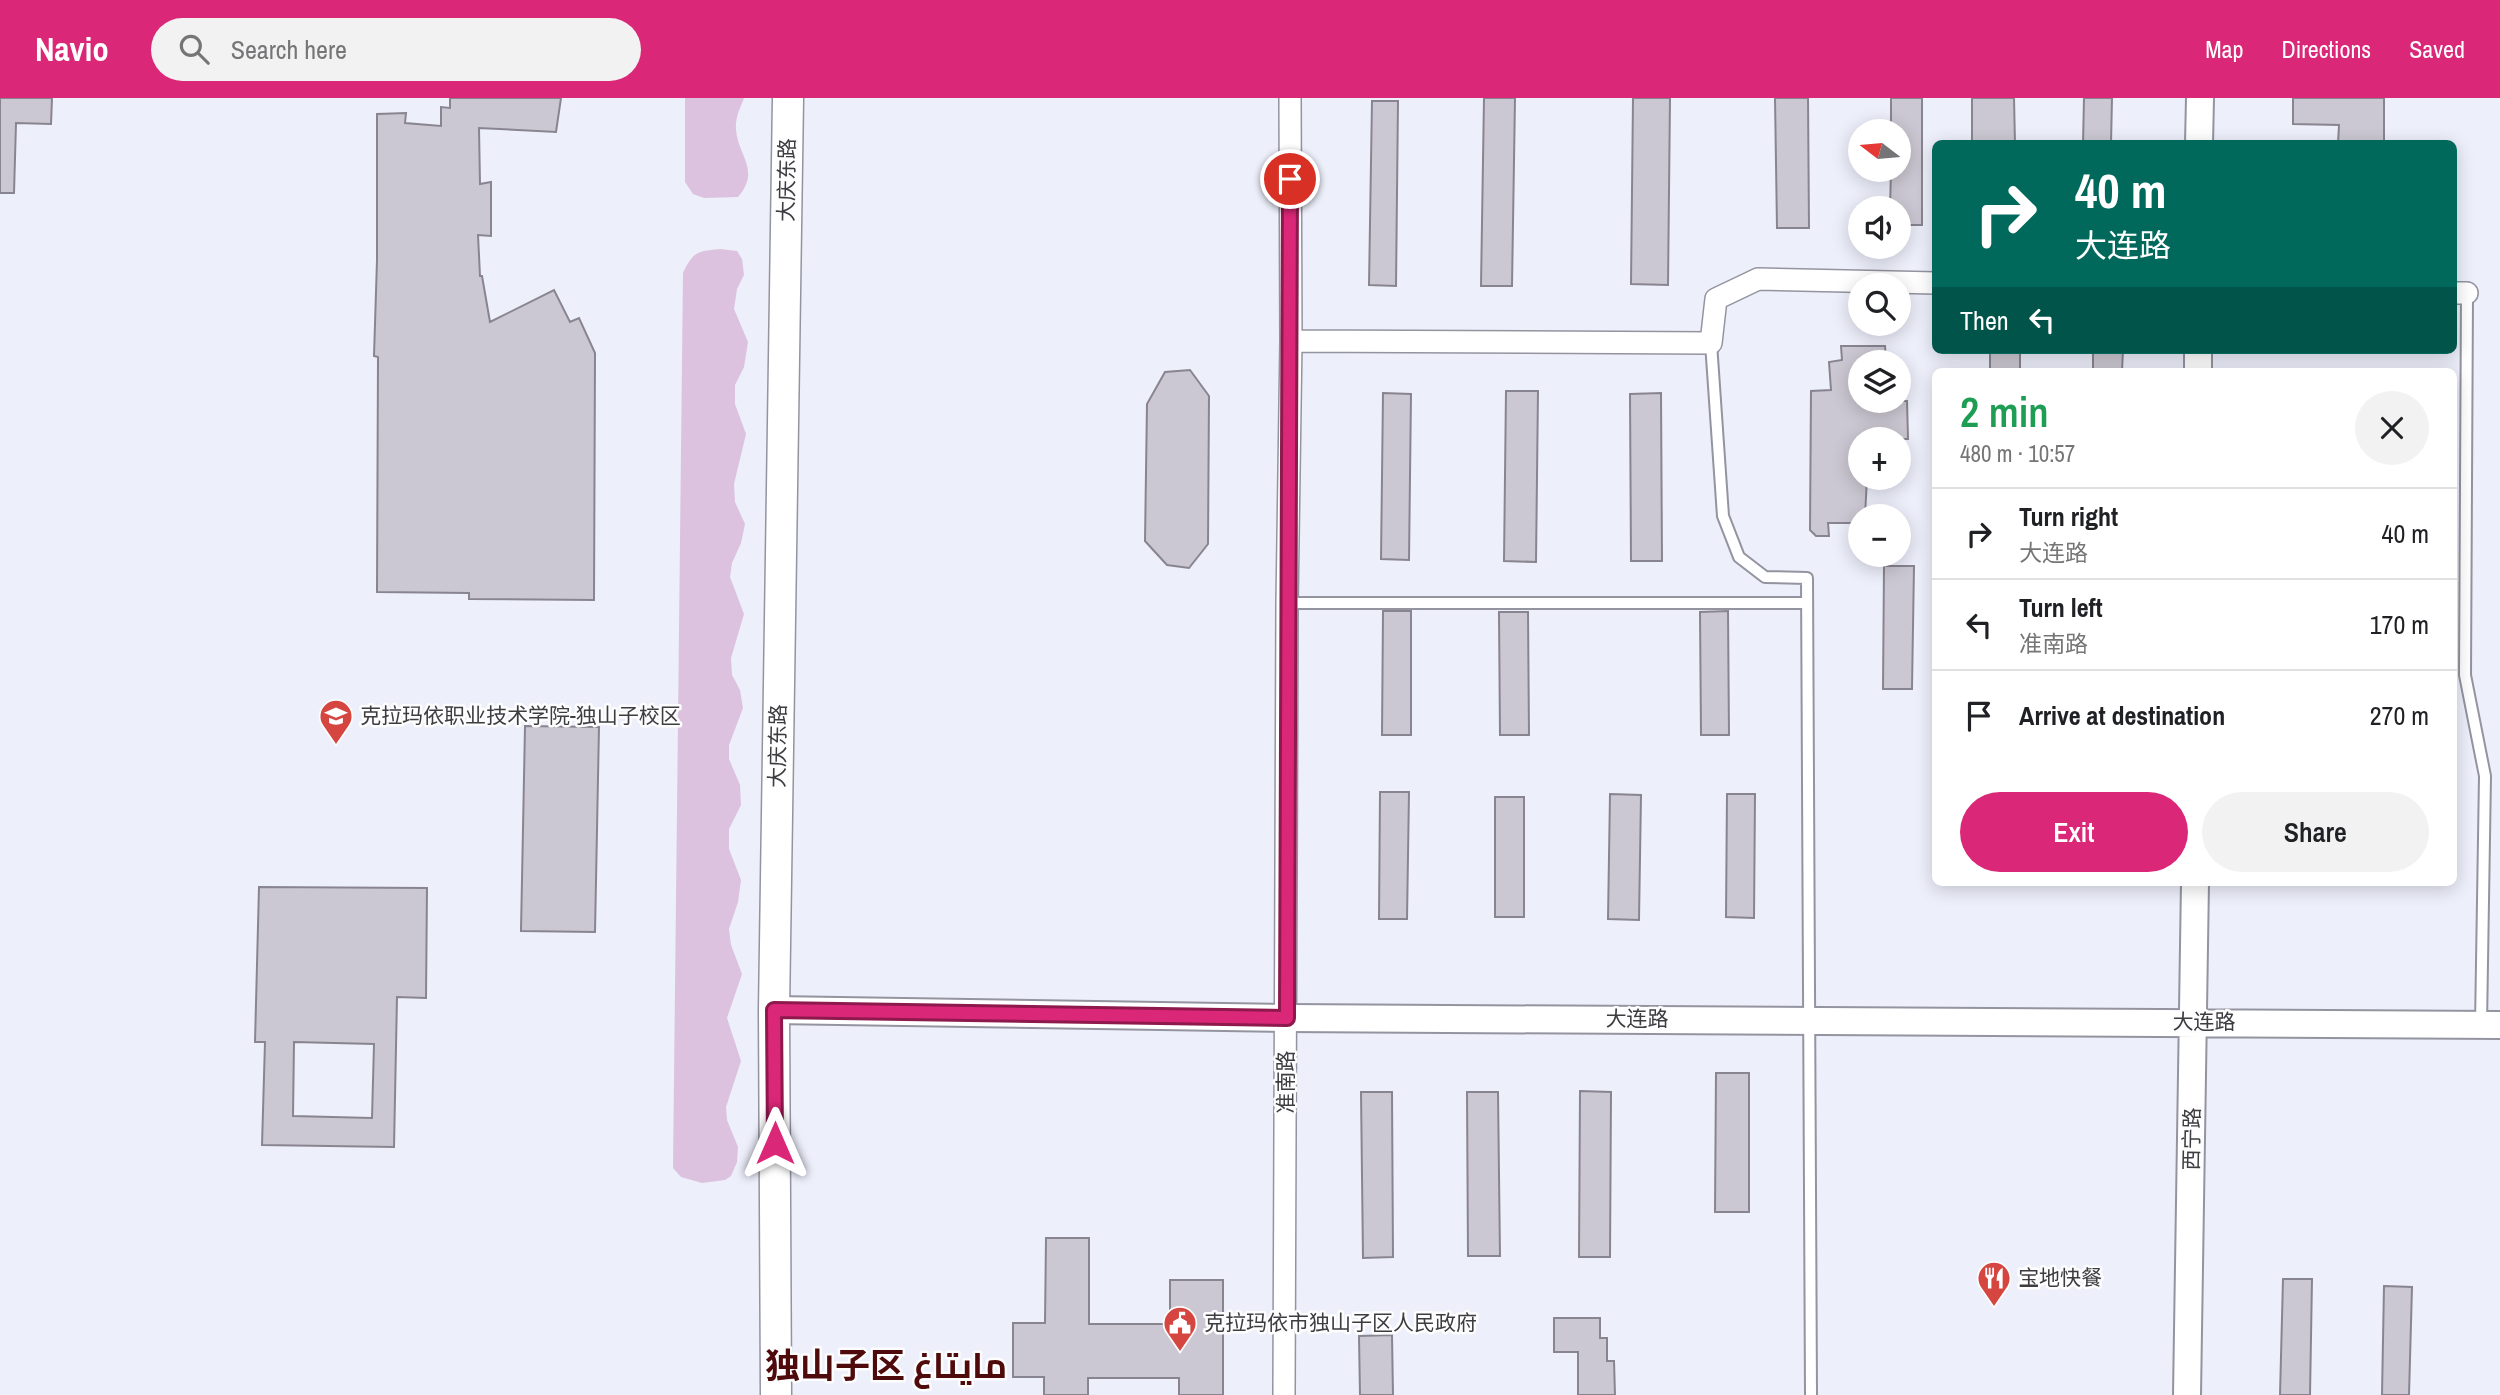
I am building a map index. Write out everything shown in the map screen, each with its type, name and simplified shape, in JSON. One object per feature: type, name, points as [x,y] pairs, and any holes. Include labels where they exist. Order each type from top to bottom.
[{"type":"main road","name":"大庆东路","points":[[776,1395],[774,1010],[788,98]]},
{"type":"street","name":"准南路","points":[[1284,1395],[1287,603],[1291,341],[1290,98]]},
{"type":"street","points":[[2199,140],[2200,98]]},
{"type":"street","points":[[1291,341],[1711,343],[1716,299],[1758,279],[1932,283]]},
{"type":"street","name":"西宁路","points":[[2187,1395],[2195,886]]},
{"type":"street","name":"大连路","points":[[774,1010],[1287,1018],[2491,1025]]},
{"type":"lane","points":[[2460,293],[2465,675],[2485,776],[2491,1025]]},
{"type":"lane","points":[[1711,343],[1723,516],[1739,557],[1765,577],[1807,578],[1811,1395]]},
{"type":"lane","points":[[1287,603],[1807,603]]},
{"type":"shaded area","points":[[685,98],[744,98],[737,117],[736,130],[748,179],[738,197],[704,198],[693,194],[685,182]]},
{"type":"shaded area","points":[[720,249],[737,251],[742,259],[744,275],[737,289],[734,309],[748,342],[744,367],[735,385],[735,404],[746,434],[734,484],[735,502],[745,524],[730,577],[744,614],[731,658],[732,675],[740,690],[743,708],[729,745],[729,759],[740,785],[741,805],[729,829],[729,849],[741,880],[738,902],[729,929],[731,945],[742,974],[727,1018],[741,1061],[726,1107],[727,1120],[738,1147],[737,1162],[731,1176],[725,1180],[702,1183],[681,1177],[673,1168],[683,273],[697,254]]},
{"type":"building","points":[[0,98],[52,98],[51,124],[16,123],[14,193],[0,193]]},
{"type":"building","points":[[450,98],[561,98],[556,132],[479,128],[480,184],[491,182],[491,236],[478,235],[480,276],[490,322],[554,290],[570,322],[579,318],[595,353],[594,600],[469,599],[469,593],[377,592],[378,357],[374,356],[377,114],[406,113],[405,123],[441,126],[441,107],[450,108]]},
{"type":"building","points":[[1484,98],[1515,98],[1512,286],[1481,286]]},
{"type":"building","points":[[1633,98],[1670,98],[1668,285],[1631,284]]},
{"type":"building","points":[[1775,98],[1808,98],[1809,228],[1777,228]]},
{"type":"building","points":[[1891,98],[1922,98],[1922,225],[1911,225],[1911,196],[1890,196],[1891,182],[1911,182],[1911,119],[1891,119]]},
{"type":"building","points":[[1972,98],[2014,98],[2015,140],[1972,140]]},
{"type":"building","points":[[2084,98],[2112,98],[2111,140],[2083,140]]},
{"type":"building","points":[[2293,98],[2384,98],[2384,140],[2338,140],[2339,125],[2293,124]]},
{"type":"building","points":[[1372,101],[1398,101],[1396,286],[1369,285]]},
{"type":"building","points":[[1841,346],[1885,346],[1885,350],[1848,350],[1848,413],[1907,413],[1908,427],[1848,427],[1848,490],[1866,490],[1866,504],[1848,504],[1848,523],[1828,523],[1829,536],[1816,536],[1810,530],[1811,391],[1831,390],[1829,362],[1842,360]]},
{"type":"building","points":[[1990,354],[2020,354],[2020,368],[1990,368]]},
{"type":"building","points":[[2093,354],[2123,354],[2122,368],[2093,368]]},
{"type":"building","points":[[1190,370],[1209,396],[1208,544],[1189,568],[1167,565],[1145,541],[1147,404],[1165,372]]},
{"type":"building","points":[[1506,391],[1538,391],[1536,562],[1504,561]]},
{"type":"building","points":[[1383,393],[1411,394],[1409,560],[1381,559]]},
{"type":"building","points":[[1661,393],[1662,561],[1631,561],[1630,394]]},
{"type":"building","points":[[1914,566],[1912,689],[1883,689],[1884,567]]},
{"type":"building","points":[[1383,611],[1411,611],[1411,735],[1382,735]]},
{"type":"building","points":[[1728,611],[1729,735],[1701,735],[1700,612]]},
{"type":"building","points":[[1499,612],[1528,612],[1529,735],[1500,735]]},
{"type":"building","points":[[525,726],[599,727],[595,932],[521,931]]},
{"type":"building","points":[[1380,792],[1409,792],[1407,919],[1379,919]]},
{"type":"building","points":[[1610,794],[1641,795],[1639,920],[1608,919]]},
{"type":"building","points":[[1727,794],[1755,794],[1754,918],[1726,917]]},
{"type":"building","points":[[1495,797],[1524,797],[1524,917],[1495,917]]},
{"type":"building","points":[[259,887],[427,888],[426,998],[397,997],[394,1147],[262,1145],[265,1042],[255,1042]],"holes":[[[294,1042],[374,1044],[372,1118],[293,1116]]]},
{"type":"building","points":[[1716,1073],[1749,1073],[1749,1212],[1715,1212]]},
{"type":"building","points":[[1580,1091],[1611,1092],[1610,1257],[1579,1257]]},
{"type":"building","points":[[1361,1092],[1392,1092],[1393,1257],[1363,1258]]},
{"type":"building","points":[[1467,1092],[1498,1092],[1500,1256],[1468,1256]]},
{"type":"building","points":[[1046,1238],[1089,1238],[1089,1324],[1170,1324],[1170,1280],[1223,1280],[1223,1395],[1179,1395],[1179,1378],[1088,1378],[1088,1395],[1044,1395],[1044,1377],[1013,1377],[1013,1323],[1045,1323]]},
{"type":"building","points":[[2283,1279],[2312,1279],[2310,1395],[2280,1395]]},
{"type":"building","points":[[2384,1286],[2412,1287],[2409,1395],[2382,1395]]},
{"type":"building","points":[[1554,1318],[1600,1318],[1600,1338],[1607,1338],[1607,1361],[1614,1361],[1615,1395],[1578,1395],[1578,1352],[1554,1352]]},
{"type":"building","points":[[1392,1335],[1393,1395],[1360,1395],[1359,1336]]},
{"type":"place","name":"克拉玛依职业技术学院-独山子校区","points":[[336,746]]},
{"type":"place","name":"宝地快餐","points":[[1994,1308]]},
{"type":"place","name":"克拉玛依市独山子区人民政府","points":[[1180,1353]]},
{"type":"district","name":"独山子区 مايتاغ","points":[[886,1366]]},
{"type":"route","points":[[775,1143],[774,1010],[1287,1018],[1290,179]]}]
